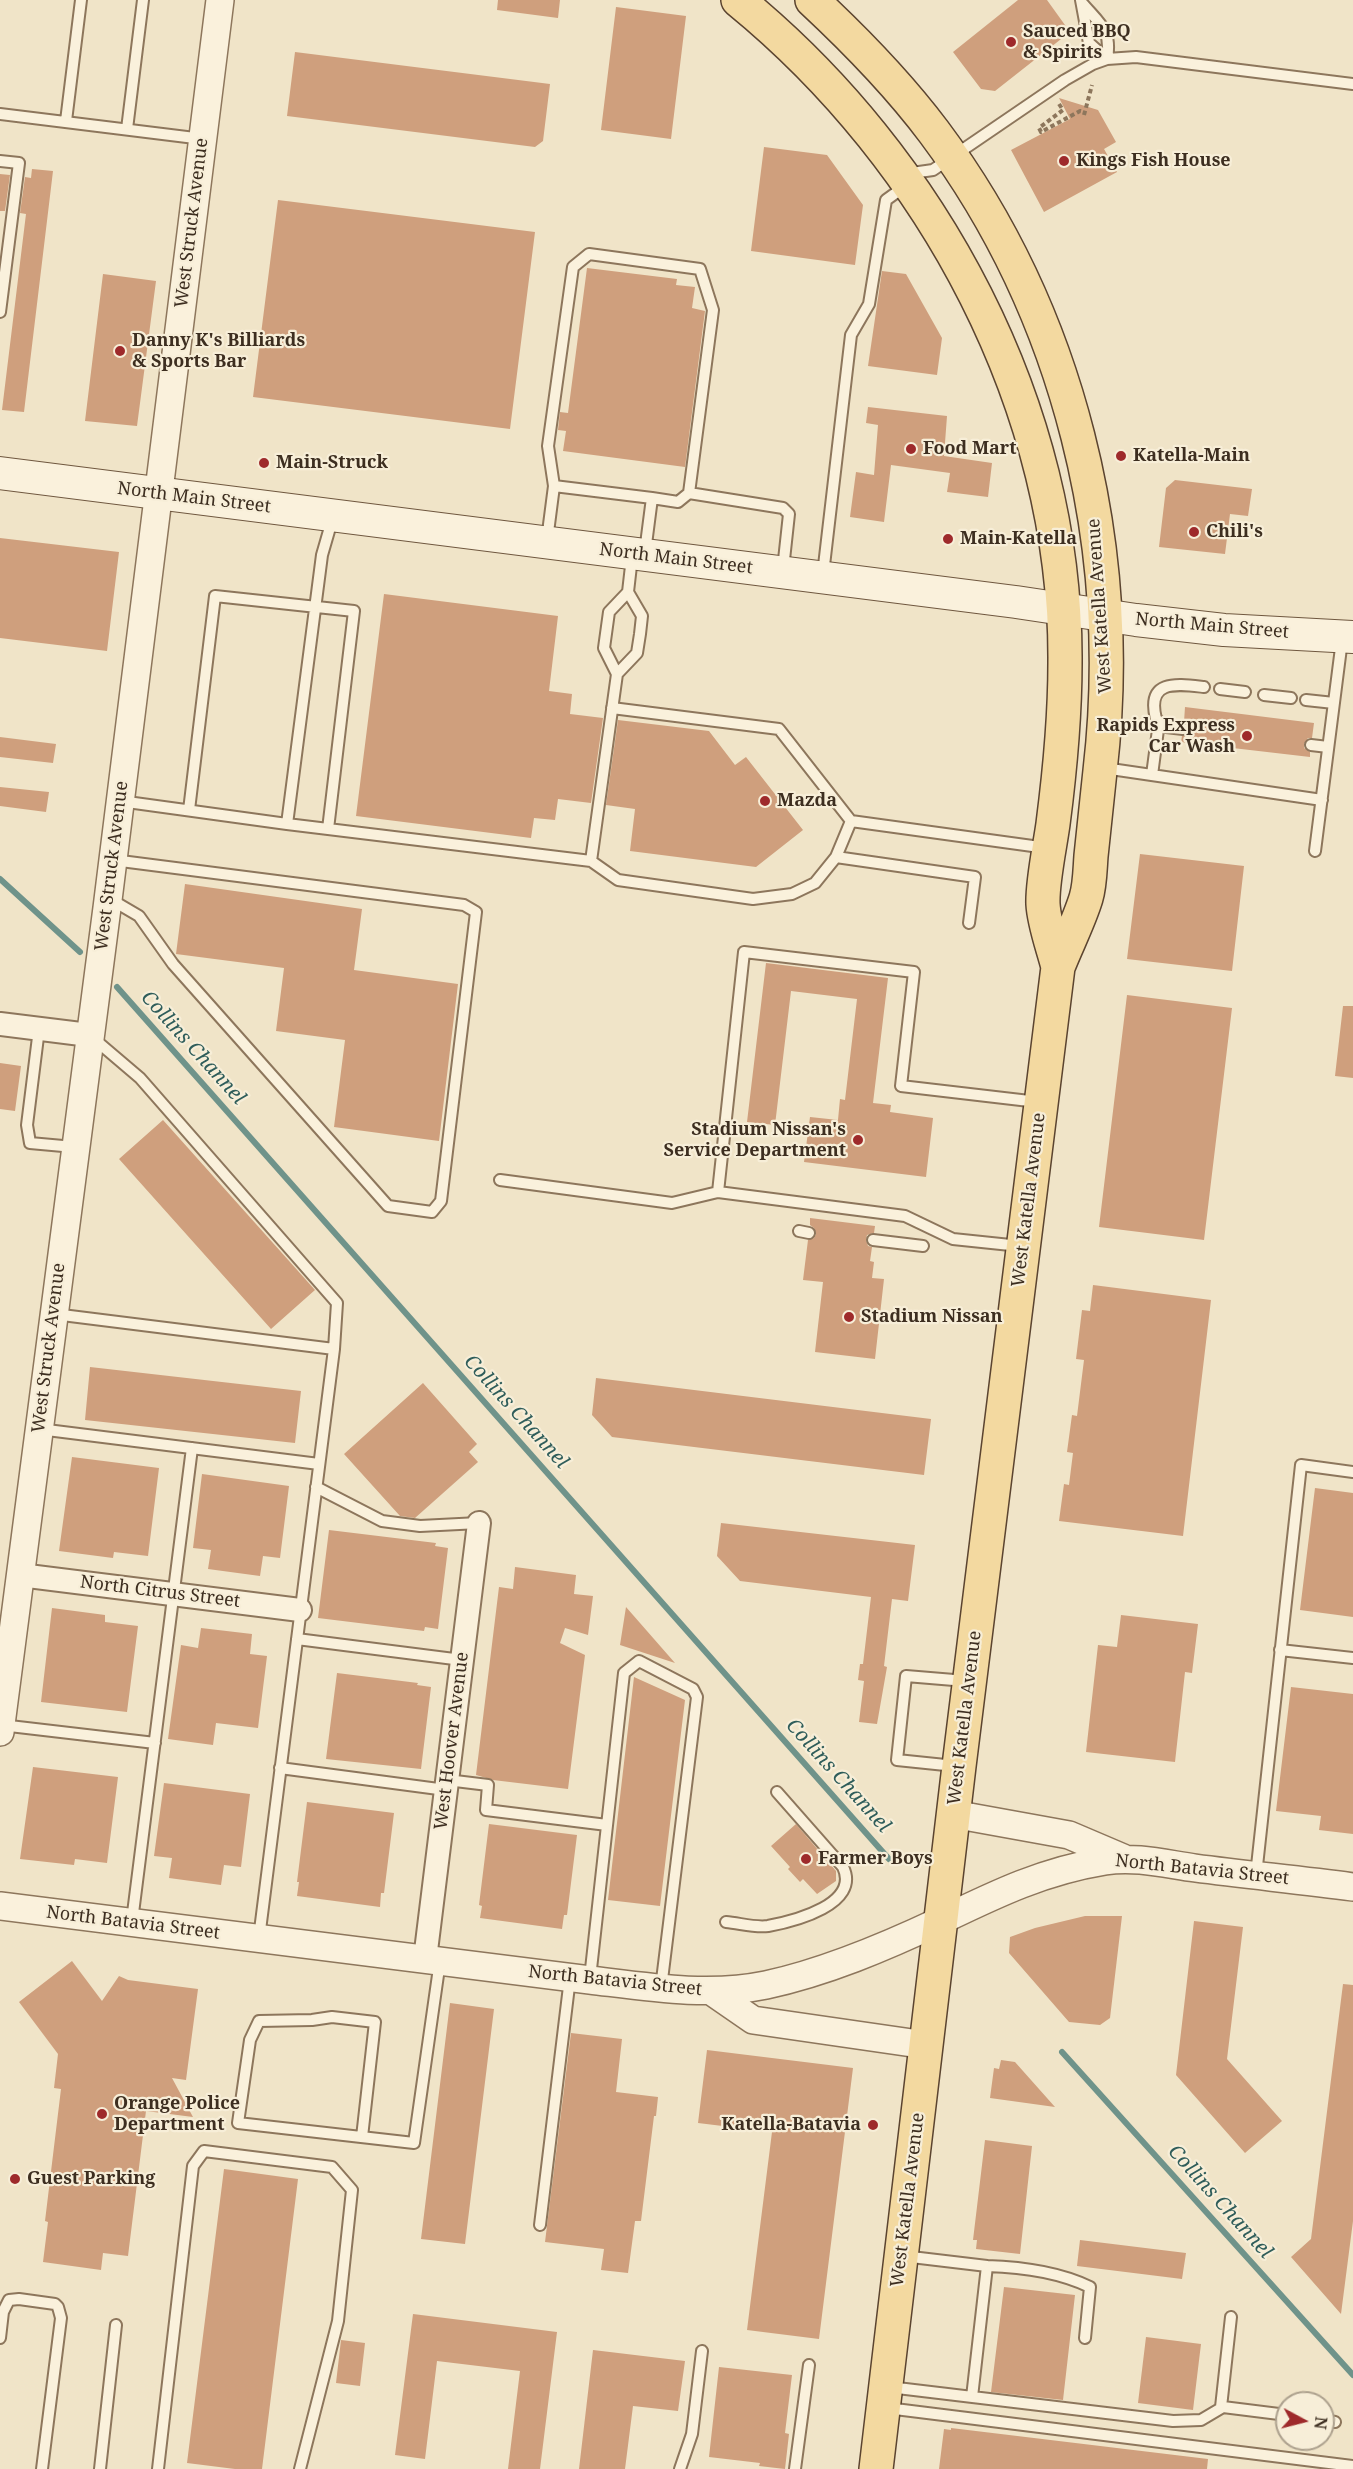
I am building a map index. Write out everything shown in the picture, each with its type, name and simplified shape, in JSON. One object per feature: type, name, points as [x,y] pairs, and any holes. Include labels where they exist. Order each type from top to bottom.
[{"type":"main road","name":"West Katella Avenue","points":[[812,0],[860,46],[903,93],[952,157],[982,203],[1014,262],[1043,327],[1067,394],[1087,466],[1101,559],[1105,615],[1106,708],[1087,896],[1058,967],[940,1921],[876,2469]]},
{"type":"main road","name":"West Katella Avenue","points":[[746,2],[834,92],[873,137],[905,180],[964,273],[1014,376],[1049,500],[1063,609],[1064,730],[1043,904],[1058,967]]},
{"type":"main road","name":"North Main Street","points":[[0,473],[1224,630],[1348,637]]},
{"type":"street","name":"West Struck Avenue","points":[[0,1732],[108,898],[220,0]]},
{"type":"street","points":[[0,1024],[89,1035]]},
{"type":"street","name":"West Hoover Avenue","points":[[432,1960],[446,1785],[479,1524]]},
{"type":"street","name":"North Citrus Street","points":[[20,1575],[300,1610]]},
{"type":"street","points":[[953,1814],[1069,1835],[1127,1860]]},
{"type":"street","name":"North Batavia Street","points":[[0,1906],[580,1979],[711,1991],[765,1985],[813,1972],[940,1921],[995,1893],[1031,1880],[1107,1861],[1127,1860],[1353,1887]]},
{"type":"street","points":[[711,1991],[753,2020],[926,2045]]},
{"type":"lane","points":[[66,121],[81,0]]},
{"type":"lane","points":[[127,129],[143,0]]},
{"type":"lane","points":[[1081,1],[1089,43],[1107,59]]},
{"type":"lane","points":[[1081,1],[1101,24],[1110,41],[1107,59]]},
{"type":"lane","points":[[822,578],[851,335],[869,304],[886,200],[905,180],[933,170],[1065,80],[1107,59],[1136,57],[1353,84]]},
{"type":"lane","points":[[0,114],[203,139]]},
{"type":"lane","points":[[0,161],[19,163],[0,312]]},
{"type":"lane","points":[[547,543],[554,486],[548,447],[573,267],[589,254],[700,269],[713,310],[689,493],[678,502],[554,486]]},
{"type":"lane","points":[[689,493],[787,510],[789,514],[783,573]]},
{"type":"lane","points":[[591,861],[617,674],[604,648],[609,612],[628,592],[652,498]]},
{"type":"lane","points":[[287,824],[322,555],[334,516]]},
{"type":"lane","points":[[617,674],[637,653],[640,634],[642,616],[628,592]]},
{"type":"lane","points":[[189,810],[215,596],[354,611],[327,829]]},
{"type":"lane","points":[[1316,851],[1334,703],[1348,637]]},
{"type":"lane","points":[[1183,729],[1166,727],[1156,719],[1154,699],[1160,689],[1168,685],[1204,687]]},
{"type":"lane","points":[[1220,689],[1245,693]]},
{"type":"lane","points":[[1263,695],[1291,698]]},
{"type":"lane","points":[[1306,700],[1334,703]]},
{"type":"lane","points":[[612,708],[779,729],[851,821],[1050,848]]},
{"type":"lane","points":[[1152,775],[1159,722]]},
{"type":"lane","points":[[1311,745],[1328,747]]},
{"type":"lane","points":[[1101,767],[1322,800]]},
{"type":"lane","points":[[120,801],[591,861],[618,880],[753,899],[792,894],[815,883],[836,857],[851,821]]},
{"type":"lane","points":[[836,857],[975,877],[969,923]]},
{"type":"lane","points":[[108,898],[139,916],[173,964],[388,1206],[432,1212],[441,1201],[476,912],[464,905],[112,860]]},
{"type":"lane","points":[[718,1192],[744,951],[914,972],[901,1086],[1041,1102]]},
{"type":"lane","points":[[39,1029],[27,1125],[30,1143],[75,1147]]},
{"type":"lane","points":[[89,1035],[140,1078],[337,1303],[334,1349],[258,1939]]},
{"type":"lane","points":[[500,1180],[672,1203],[718,1192],[905,1216],[953,1239],[1023,1246]]},
{"type":"lane","points":[[873,1240],[922,1246]]},
{"type":"lane","points":[[53,1314],[334,1349]]},
{"type":"lane","points":[[39,1429],[319,1464]]},
{"type":"lane","points":[[132,1923],[192,1448]]},
{"type":"lane","points":[[1256,1875],[1301,1465],[1353,1472]]},
{"type":"lane","points":[[316,1487],[382,1521],[420,1526],[479,1524]]},
{"type":"lane","points":[[297,1639],[462,1660]]},
{"type":"lane","points":[[1281,1650],[1353,1658]]},
{"type":"lane","points":[[540,2225],[607,1825],[624,1673],[639,1661],[693,1689],[697,1697],[661,1988]]},
{"type":"lane","points":[[959,1766],[897,1760],[906,1676],[969,1682]]},
{"type":"lane","points":[[1,1725],[155,1743]]},
{"type":"lane","points":[[280,1768],[446,1785],[488,1785],[486,1810],[607,1825]]},
{"type":"lane","points":[[726,1922],[768,1925],[803,1916],[838,1899],[848,1884],[848,1876],[843,1867],[777,1792]]},
{"type":"lane","points":[[362,2137],[375,2022],[332,2017],[312,2020],[259,2021],[250,2040],[238,2123],[414,2143],[432,1960]]},
{"type":"lane","points":[[158,2469],[193,2166],[204,2151],[332,2167],[352,2190],[338,2321],[300,2469]]},
{"type":"lane","points":[[901,2255],[1008,2267],[1070,2277],[1090,2287],[1084,2338]]},
{"type":"lane","points":[[972,2397],[987,2266]]},
{"type":"lane","points":[[0,2338],[3,2312],[9,2300],[55,2304],[58,2307],[61,2318],[42,2469]]},
{"type":"lane","points":[[1221,2408],[1231,2317]]},
{"type":"lane","points":[[100,2469],[116,2325]]},
{"type":"lane","points":[[680,2469],[692,2434],[702,2351]]},
{"type":"lane","points":[[795,2469],[809,2365]]},
{"type":"lane","points":[[885,2397],[972,2397],[1173,2421],[1201,2420],[1221,2408],[1275,2414]]},
{"type":"lane","points":[[885,2397],[1353,2466]]},
{"type":"path","points":[[1059,104],[1063,110],[1039,128],[1041,132],[1080,111],[1084,113],[1092,85]]},
{"type":"building","points":[[498,0],[560,0],[558,18],[497,10]]},
{"type":"building","name":"Sauced BBQ & Spirits","points":[[1018,0],[1047,0],[1070,32],[995,91],[981,89],[953,52]]},
{"type":"building","points":[[616,7],[686,16],[671,139],[601,130]]},
{"type":"building","points":[[295,52],[550,84],[543,141],[535,147],[287,116]]},
{"type":"building","name":"Kings Fish House","points":[[1059,98],[1098,110],[1116,142],[1104,149],[1117,172],[1044,212],[1011,150],[1070,119]]},
{"type":"building","points":[[764,147],[827,155],[863,205],[855,265],[751,251]]},
{"type":"building","points":[[32,169],[53,171],[24,412],[2,410],[26,214],[20,213],[25,177],[31,178]]},
{"type":"building","points":[[0,174],[10,175],[5,211],[0,211]]},
{"type":"building","points":[[278,200],[535,232],[510,429],[253,397]]},
{"type":"building","points":[[587,268],[677,279],[676,285],[695,287],[692,308],[705,311],[685,467],[563,451],[566,431],[558,430],[560,412],[568,413]]},
{"type":"building","points":[[882,271],[906,274],[942,338],[937,375],[868,366]]},
{"type":"building","name":"Danny K's Billiards & Sports Bar","points":[[103,274],[156,281],[137,426],[85,421]]},
{"type":"building","points":[[868,407],[947,416],[944,456],[992,463],[988,497],[947,492],[950,473],[891,465],[884,522],[850,517],[856,472],[874,475],[878,425],[866,423]]},
{"type":"building","name":"Chili's","points":[[1175,480],[1252,489],[1248,516],[1230,514],[1225,554],[1159,547],[1166,488]]},
{"type":"building","points":[[0,538],[119,552],[107,651],[0,638]]},
{"type":"building","points":[[384,594],[558,616],[549,691],[572,694],[570,714],[603,718],[591,803],[558,799],[555,820],[534,818],[531,838],[356,816]]},
{"type":"building","name":"Rapids Express Car Wash","points":[[1185,707],[1314,723],[1312,738],[1308,738],[1304,744],[1304,748],[1310,752],[1310,757],[1181,742],[1182,736],[1186,736],[1190,730],[1190,726],[1184,722]]},
{"type":"building","points":[[618,720],[709,731],[735,765],[746,757],[803,830],[756,867],[630,851],[635,809],[606,805]]},
{"type":"building","points":[[0,737],[56,744],[53,763],[0,757]]},
{"type":"building","points":[[0,787],[49,792],[46,812],[0,806]]},
{"type":"building","points":[[1140,854],[1244,866],[1232,971],[1127,959]]},
{"type":"building","points":[[185,884],[362,909],[354,970],[458,984],[439,1141],[334,1127],[345,1040],[276,1031],[284,968],[176,954]]},
{"type":"building","points":[[766,963],[888,978],[873,1103],[891,1105],[890,1112],[933,1118],[926,1177],[804,1162],[810,1117],[838,1120],[840,1099],[845,1100],[857,999],[791,991],[775,1125],[747,1122]]},
{"type":"building","points":[[1127,995],[1232,1008],[1204,1240],[1099,1227]]},
{"type":"building","points":[[1343,1006],[1353,1006],[1353,1078],[1335,1076]]},
{"type":"building","points":[[0,1063],[21,1066],[15,1111],[0,1109]]},
{"type":"building","points":[[163,1120],[315,1290],[271,1329],[119,1159]]},
{"type":"building","name":"Stadium Nissan","points":[[810,1218],[875,1226],[874,1233],[867,1235],[866,1240],[868,1246],[872,1247],[870,1261],[874,1262],[872,1278],[884,1279],[875,1359],[815,1352],[823,1282],[803,1280],[808,1240],[814,1238],[816,1234],[810,1225]]},
{"type":"building","points":[[1093,1285],[1211,1300],[1183,1536],[1059,1521],[1064,1484],[1069,1485],[1073,1453],[1067,1452],[1072,1415],[1077,1416],[1084,1360],[1076,1359],[1082,1310],[1090,1311]]},
{"type":"building","points":[[90,1367],[301,1391],[295,1443],[85,1420]]},
{"type":"building","points":[[596,1378],[931,1419],[924,1475],[612,1437],[592,1415]]},
{"type":"building","points":[[423,1383],[477,1444],[469,1452],[478,1462],[415,1518],[400,1516],[344,1454]]},
{"type":"building","points":[[72,1457],[159,1468],[148,1556],[114,1552],[113,1558],[59,1551]]},
{"type":"building","points":[[202,1474],[289,1486],[280,1558],[263,1556],[260,1576],[208,1569],[211,1550],[193,1548]]},
{"type":"building","points":[[1315,1488],[1353,1493],[1353,1617],[1300,1610]]},
{"type":"building","points":[[721,1523],[915,1545],[908,1601],[892,1599],[884,1666],[887,1667],[877,1724],[859,1722],[864,1681],[858,1680],[860,1664],[863,1664],[871,1597],[740,1581],[717,1556]]},
{"type":"building","points":[[329,1530],[436,1543],[435,1546],[448,1548],[438,1629],[425,1627],[424,1631],[318,1618]]},
{"type":"building","points":[[515,1567],[576,1575],[574,1594],[593,1596],[588,1635],[565,1628],[560,1643],[585,1655],[568,1789],[493,1780],[476,1775],[499,1587],[513,1589]]},
{"type":"building","points":[[626,1607],[675,1663],[620,1645]]},
{"type":"building","points":[[52,1608],[105,1615],[105,1622],[138,1626],[127,1712],[41,1702]]},
{"type":"building","points":[[1121,1615],[1198,1624],[1192,1673],[1185,1672],[1175,1762],[1086,1752],[1098,1645],[1117,1647]]},
{"type":"building","points":[[201,1628],[252,1634],[250,1654],[267,1656],[258,1728],[216,1723],[213,1745],[168,1739],[181,1645],[198,1648]]},
{"type":"building","points":[[337,1673],[418,1683],[417,1685],[431,1687],[421,1769],[326,1759]]},
{"type":"building","points":[[634,1677],[685,1700],[660,1906],[608,1900]]},
{"type":"building","points":[[1291,1687],[1353,1694],[1353,1834],[1319,1830],[1321,1816],[1276,1811]]},
{"type":"building","points":[[33,1767],[118,1777],[107,1863],[75,1859],[74,1865],[20,1859]]},
{"type":"building","points":[[164,1783],[250,1794],[241,1867],[224,1865],[221,1885],[169,1878],[172,1858],[154,1856]]},
{"type":"building","points":[[307,1802],[394,1813],[384,1893],[381,1893],[380,1907],[297,1896]]},
{"type":"building","points":[[489,1824],[577,1835],[567,1915],[564,1915],[562,1929],[480,1918],[482,1906],[479,1905]]},
{"type":"building","name":"Farmer Boys","points":[[796,1824],[836,1871],[836,1881],[817,1894],[803,1879],[800,1882],[771,1846]]},
{"type":"building","points":[[1085,1916],[1122,1916],[1110,2018],[1100,2025],[1069,2022],[1009,1953],[1010,1937],[1035,1928]]},
{"type":"building","points":[[1194,1921],[1243,1927],[1227,2059],[1282,2121],[1245,2153],[1176,2075]]},
{"type":"building","name":"Orange Police Department","points":[[72,1961],[102,2001],[119,1976],[128,1980],[198,1989],[186,2080],[172,2078],[193,2117],[146,2111],[128,2256],[103,2253],[101,2270],[43,2262],[48,2222],[45,2221],[61,2089],[54,2088],[58,2054],[19,2002]]},
{"type":"building","points":[[1343,1984],[1353,1985],[1353,2221],[1341,2314],[1291,2257],[1311,2239]]},
{"type":"building","points":[[450,2003],[494,2009],[465,2244],[421,2239]]},
{"type":"building","points":[[571,2033],[622,2039],[616,2092],[658,2097],[641,2221],[635,2221],[628,2273],[601,2270],[604,2249],[545,2242]]},
{"type":"building","points":[[707,2050],[853,2068],[819,2339],[747,2330],[772,2132],[698,2123]]},
{"type":"building","points":[[1001,2060],[1015,2062],[1055,2107],[990,2098],[994,2068],[999,2069]]},
{"type":"building","points":[[985,2140],[1032,2146],[1020,2254],[976,2249],[977,2240],[973,2240]]},
{"type":"building","points":[[224,2169],[298,2179],[262,2469],[235,2469],[187,2463]]},
{"type":"building","points":[[1080,2240],[1186,2253],[1182,2279],[1077,2266]]},
{"type":"building","points":[[1004,2287],[1075,2295],[1063,2400],[991,2392]]},
{"type":"building","points":[[413,2314],[557,2332],[540,2469],[508,2469],[520,2371],[437,2361],[425,2459],[395,2455]]},
{"type":"building","points":[[1146,2337],[1201,2344],[1193,2410],[1138,2403]]},
{"type":"building","points":[[341,2340],[365,2343],[360,2386],[336,2383]]},
{"type":"building","points":[[593,2350],[685,2361],[678,2411],[633,2406],[625,2469],[579,2469]]},
{"type":"building","points":[[719,2367],[792,2375],[785,2433],[789,2434],[785,2469],[759,2466],[760,2463],[709,2457]]},
{"type":"building","points":[[951,2428],[1208,2459],[1207,2469],[939,2469],[944,2429],[951,2430]]},
{"type":"waterway","name":"Collins Channel","points":[[0,879],[80,952]]},
{"type":"waterway","name":"Collins Channel","points":[[117,987],[889,1859]]},
{"type":"waterway","name":"Collins Channel","points":[[1062,2052],[1353,2375]]},
{"type":"place","name":"Sauced BBQ & Spirits","points":[[1011,42]]},
{"type":"place","name":"Kings Fish House","points":[[1064,161]]},
{"type":"place","name":"Danny K's Billiards & Sports Bar","points":[[120,351]]},
{"type":"place","name":"Food Mart","points":[[911,449]]},
{"type":"place","name":"Katella-Main","points":[[1121,456]]},
{"type":"place","name":"Main-Struck","points":[[264,463]]},
{"type":"place","name":"Chili's","points":[[1194,532]]},
{"type":"place","name":"Main-Katella","points":[[948,539]]},
{"type":"place","name":"Rapids Express Car Wash","points":[[1247,736]]},
{"type":"place","name":"Mazda","points":[[765,801]]},
{"type":"place","name":"Stadium Nissan's Service Department","points":[[858,1140]]},
{"type":"place","name":"Stadium Nissan","points":[[849,1317]]},
{"type":"place","name":"Farmer Boys","points":[[806,1859]]},
{"type":"place","name":"Orange Police Department","points":[[102,2114]]},
{"type":"place","name":"Katella-Batavia","points":[[873,2125]]},
{"type":"place","name":"Guest Parking","points":[[15,2179]]}]
